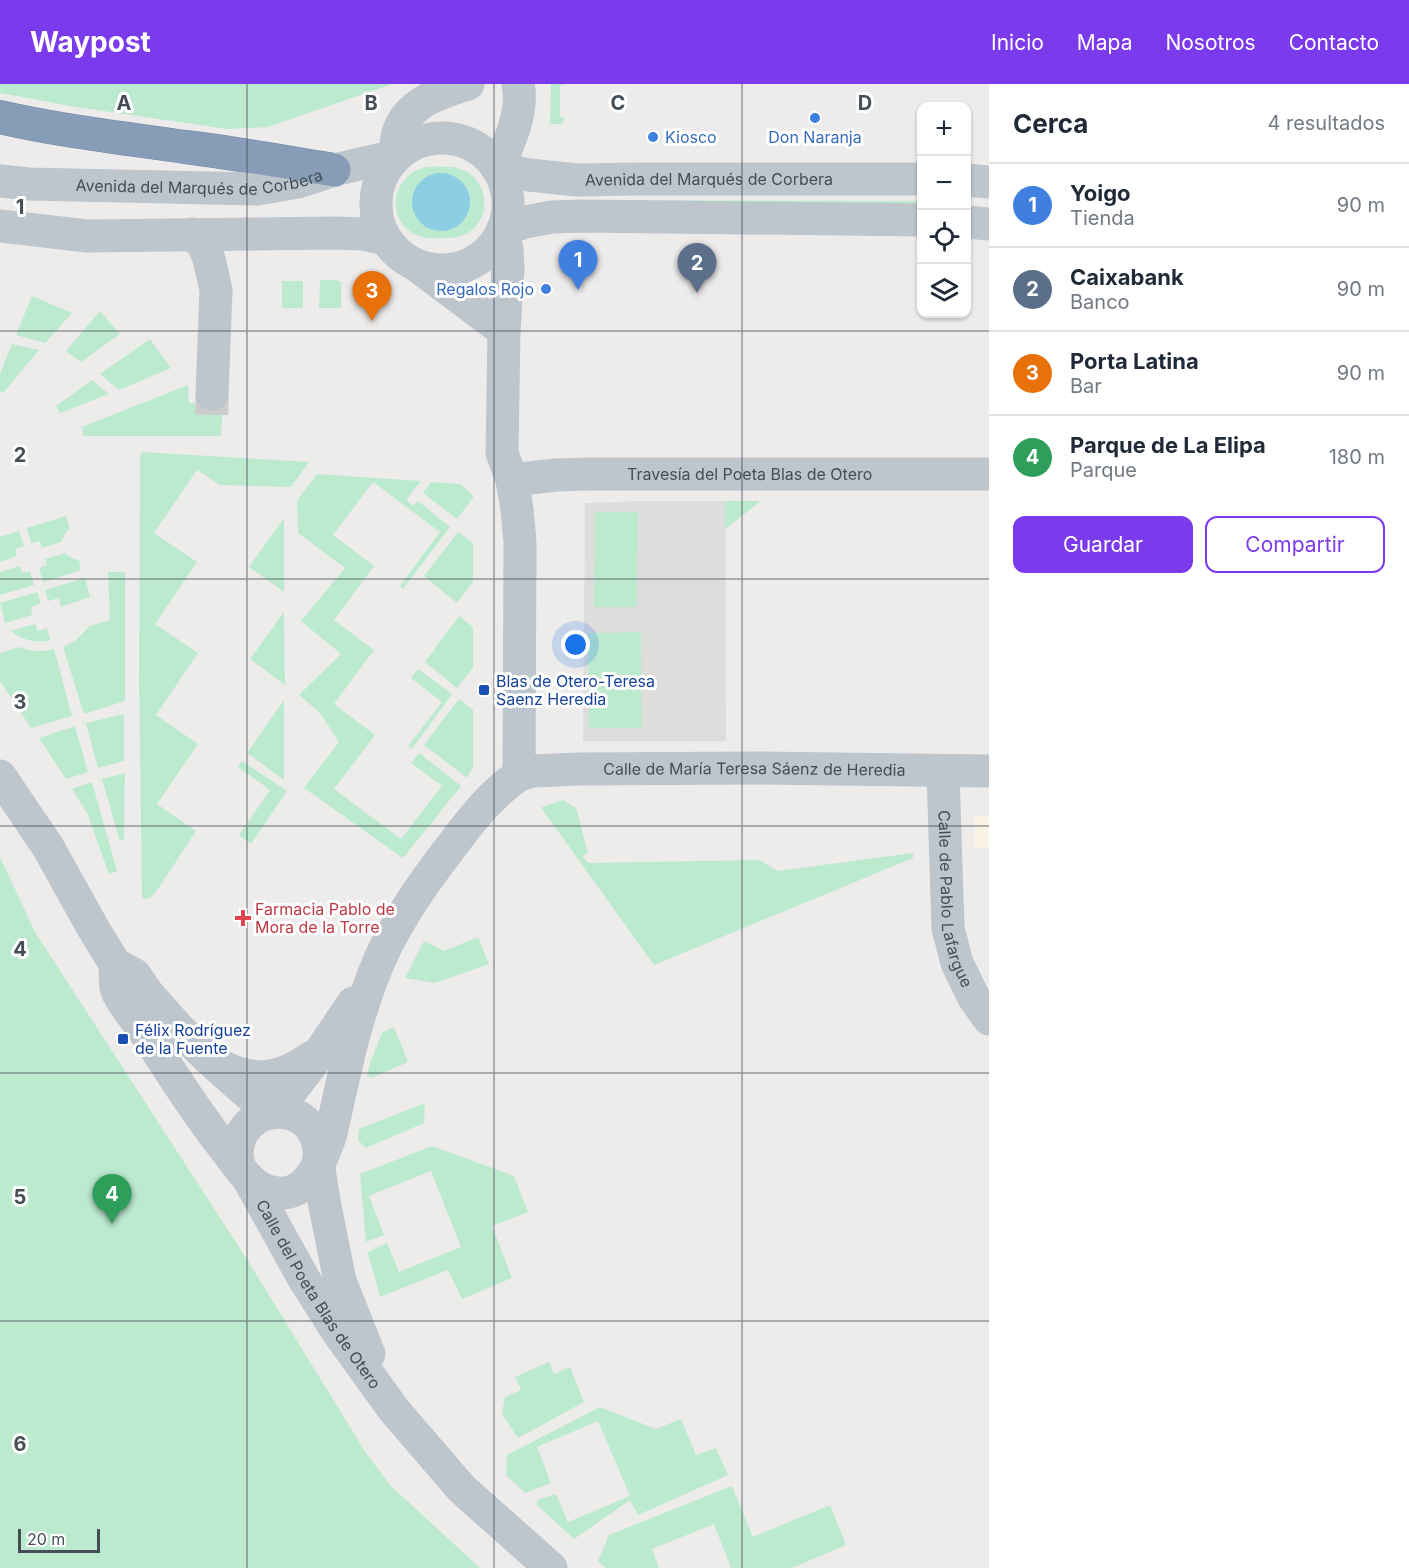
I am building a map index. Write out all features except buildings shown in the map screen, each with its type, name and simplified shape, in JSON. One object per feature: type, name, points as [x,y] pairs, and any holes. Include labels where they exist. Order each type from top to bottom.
[{"type":"highway","points":[[0,117],[94,135],[334,170]]},
{"type":"street","points":[[395,156],[397,135],[401,125],[415,107],[468,84]]},
{"type":"street","points":[[497,168],[507,148],[516,119],[519,99],[518,84]]},
{"type":"street","points":[[429,138],[449,138],[468,143],[479,149],[497,168],[507,192],[507,212],[502,231],[495,243],[476,261],[452,269],[427,268],[403,258],[385,239],[376,215],[377,189],[381,177],[395,156],[417,142],[429,138]]},
{"type":"street","name":"Avenida del Marqués de Corbera","points":[[0,181],[29,184],[257,189],[298,182],[334,170],[395,156]]},
{"type":"street","name":"Avenida del Marqués de Corbera","points":[[497,168],[530,175],[577,180],[917,179]]},
{"type":"street","points":[[971,180],[989,182]]},
{"type":"street","points":[[502,231],[525,222],[552,217],[583,216],[917,220]]},
{"type":"street","points":[[971,222],[989,224]]},
{"type":"street","points":[[0,226],[87,236],[345,233],[385,239]]},
{"type":"street","points":[[502,231],[507,249],[508,270],[504,331],[502,453],[512,480],[520,542],[519,775]]},
{"type":"street","points":[[192,234],[203,244],[209,258],[216,290],[212,394]]},
{"type":"street","points":[[216,290],[230,245],[244,234]]},
{"type":"street","points":[[415,264],[504,331]]},
{"type":"street","name":"Travesía del Poeta Blas de Otero","points":[[512,480],[589,474],[989,474]]},
{"type":"street","name":"Calle de María Teresa Sáenz de Heredia","points":[[519,775],[533,771],[578,769],[758,768],[989,771]]},
{"type":"street","name":"Calle de Pablo Lafargue","points":[[944,771],[948,928],[957,963],[974,998],[989,1019]]},
{"type":"street","name":"Calle del Poeta Blas de Otero","points":[[243,1172],[257,1187],[269,1192],[282,1193],[295,1190],[306,1183],[314,1173],[331,1134],[351,1045],[375,971],[388,942],[428,876],[464,830],[489,800],[519,775]]},
{"type":"street","points":[[0,776],[48,847],[115,963],[135,975],[148,994],[178,1028],[211,1061],[246,1092],[274,1112]]},
{"type":"street","points":[[115,963],[117,990],[181,1089],[243,1172]]},
{"type":"street","name":"Calle del Poeta Blas de Otero","points":[[274,1112],[323,1049],[375,971]]},
{"type":"street","name":"Calle del Poeta Blas de Otero","points":[[211,1061],[237,1074],[270,1078],[282,1074],[323,1049]]},
{"type":"street","name":"Calle del Poeta Blas de Otero","points":[[394,1410],[340,1281],[324,1202],[317,1137],[311,1127],[290,1113],[274,1112],[256,1119],[247,1128],[237,1152],[243,1172],[333,1325],[394,1410],[462,1489],[551,1568]]},
{"type":"shaded area","points":[[725,501],[726,741],[583,741],[585,503]]},
{"type":"shaded area","points":[[975,816],[989,816],[989,848],[975,848]]},
{"type":"green space","points":[[0,84],[392,84],[268,127],[227,129],[76,107],[0,93]]},
{"type":"green space","points":[[551,84],[564,84],[560,85],[560,117],[564,117],[563,124],[550,124]]},
{"type":"green space","points":[[453,167],[470,174],[481,189],[484,206],[478,223],[472,230],[456,237],[427,238],[411,232],[397,214],[396,197],[403,181],[421,168]]},
{"type":"green space","points":[[596,200],[917,201],[917,208],[596,206]]},
{"type":"green space","points":[[320,280],[341,282],[341,308],[319,308]]},
{"type":"green space","points":[[282,281],[303,281],[303,308],[282,308]]},
{"type":"green space","points":[[32,296],[72,313],[45,343],[16,335]]},
{"type":"green space","points":[[100,311],[120,334],[81,362],[66,351]]},
{"type":"green space","points":[[150,339],[171,368],[119,390],[100,374]]},
{"type":"green space","points":[[12,344],[39,350],[3,393],[0,391],[0,374]]},
{"type":"green space","points":[[92,380],[109,394],[60,413],[56,406]]},
{"type":"green space","points":[[188,385],[189,403],[223,404],[221,436],[83,436],[82,427]]},
{"type":"green space","points":[[142,452],[309,462],[291,487],[220,485],[197,470],[154,533],[197,562],[155,624],[198,653],[156,715],[198,744],[157,804],[196,831],[156,892],[150,898],[144,899],[142,896],[139,681],[140,456]]},
{"type":"green space","points":[[317,474],[421,481],[406,500],[413,506],[418,501],[450,527],[403,589],[400,586],[440,532],[373,482],[333,535],[374,566],[334,620],[374,650],[334,704],[375,735],[334,789],[401,839],[442,786],[411,763],[419,753],[461,786],[403,858],[304,788],[339,742],[320,713],[299,695],[341,654],[301,621],[345,568],[298,533],[297,501]]},
{"type":"green space","points":[[431,482],[460,484],[473,495],[457,519],[423,493]]},
{"type":"green space","points":[[725,501],[761,501],[725,529]]},
{"type":"green space","points":[[595,512],[638,512],[637,607],[594,607]]},
{"type":"green space","points":[[66,516],[70,529],[61,542],[42,548],[40,541],[31,543],[27,528]]},
{"type":"green space","points":[[284,518],[284,592],[249,567]]},
{"type":"green space","points":[[19,531],[24,546],[15,549],[17,556],[0,562],[0,537]]},
{"type":"green space","points":[[458,532],[473,543],[473,582],[457,603],[424,576]]},
{"type":"green space","points":[[65,553],[79,560],[81,570],[43,582],[39,568],[47,565],[45,559]]},
{"type":"green space","points":[[20,566],[22,573],[30,571],[34,585],[0,595],[0,572]]},
{"type":"green space","points":[[108,572],[125,572],[125,701],[84,714],[63,647],[76,640],[90,626],[110,620]]},
{"type":"green space","points":[[85,578],[90,597],[61,607],[59,598],[48,601],[45,590]]},
{"type":"green space","points":[[37,592],[41,603],[31,607],[32,615],[5,623],[0,603]]},
{"type":"green space","points":[[284,612],[285,685],[250,659]]},
{"type":"green space","points":[[459,616],[473,627],[473,668],[457,688],[425,662]]},
{"type":"green space","points":[[35,624],[38,631],[47,628],[50,640],[40,642],[30,640],[11,631]]},
{"type":"green space","points":[[641,632],[642,728],[589,728],[588,633]]},
{"type":"green space","points":[[19,647],[36,651],[54,649],[72,716],[31,728],[0,681],[0,653]]},
{"type":"green space","points":[[418,669],[452,694],[412,749],[408,746],[442,702],[411,678]]},
{"type":"green space","points":[[459,699],[473,710],[473,767],[467,778],[424,745]]},
{"type":"green space","points":[[284,700],[284,780],[247,753]]},
{"type":"green space","points":[[124,714],[124,761],[98,768],[86,723]]},
{"type":"green space","points":[[75,726],[88,772],[66,779],[39,738]]},
{"type":"green space","points":[[242,761],[287,791],[251,844],[239,835],[270,790],[238,767]]},
{"type":"green space","points":[[125,773],[124,839],[120,841],[102,779]]},
{"type":"green space","points":[[92,782],[117,871],[109,874],[87,813],[72,789]]},
{"type":"green space","points":[[563,800],[576,808],[588,853],[582,856],[588,863],[757,860],[778,871],[913,853],[913,858],[654,965],[542,809],[542,807]]},
{"type":"green space","points":[[0,857],[35,932],[248,1261],[366,1453],[391,1486],[480,1568],[0,1568]]},
{"type":"green space","points":[[478,937],[489,964],[435,983],[405,978],[424,941],[444,951]]},
{"type":"green space","points":[[394,1027],[408,1062],[371,1078],[367,1076],[382,1033]]},
{"type":"green space","points":[[425,1103],[424,1123],[366,1148],[358,1140],[359,1129]]},
{"type":"green space","points":[[432,1146],[514,1176],[528,1212],[492,1226],[512,1278],[462,1299],[448,1270],[380,1297],[368,1253],[370,1251],[387,1243],[399,1272],[461,1247],[431,1171],[369,1196],[384,1235],[366,1242],[360,1174]]},
{"type":"green space","points":[[549,1362],[554,1374],[570,1367],[584,1402],[518,1438],[502,1414],[505,1397],[521,1390],[515,1377]]},
{"type":"green space","points":[[600,1407],[656,1429],[681,1419],[696,1455],[716,1448],[728,1475],[638,1515],[630,1500],[574,1539],[536,1504],[539,1499],[556,1494],[568,1522],[630,1496],[598,1421],[537,1447],[551,1483],[525,1493],[506,1475],[507,1455]]},
{"type":"green space","points":[[732,1486],[753,1537],[830,1505],[846,1545],[792,1568],[731,1568],[714,1524],[652,1549],[659,1568],[606,1568],[598,1561],[609,1535]]},
{"type":"water","points":[[441,173],[452,175],[465,186],[470,202],[468,213],[457,226],[441,231],[430,229],[417,218],[412,202],[414,191],[425,178]]},
{"type":"tunnel","points":[[212,394],[212,415]]},
{"type":"place","name":"Don Naranja","points":[[815,118]]},
{"type":"place","name":"Kiosco","points":[[653,137]]},
{"type":"place","name":"Regalos Rojo","points":[[546,289]]},
{"type":"place","name":"Yoigo","points":[[578,290]]},
{"type":"place","name":"Caixabank","points":[[697,293]]},
{"type":"place","name":"Porta Latina","points":[[372,321]]},
{"type":"place","name":"Blas de Otero-Teresa Saenz Heredia","points":[[484,690]]},
{"type":"place","name":"Farmacia Pablo de Mora de la Torre","points":[[243,918]]},
{"type":"place","name":"Félix Rodríguez de la Fuente","points":[[123,1039]]},
{"type":"place","name":"Parque de La Elipa","points":[[112,1224]]}]
